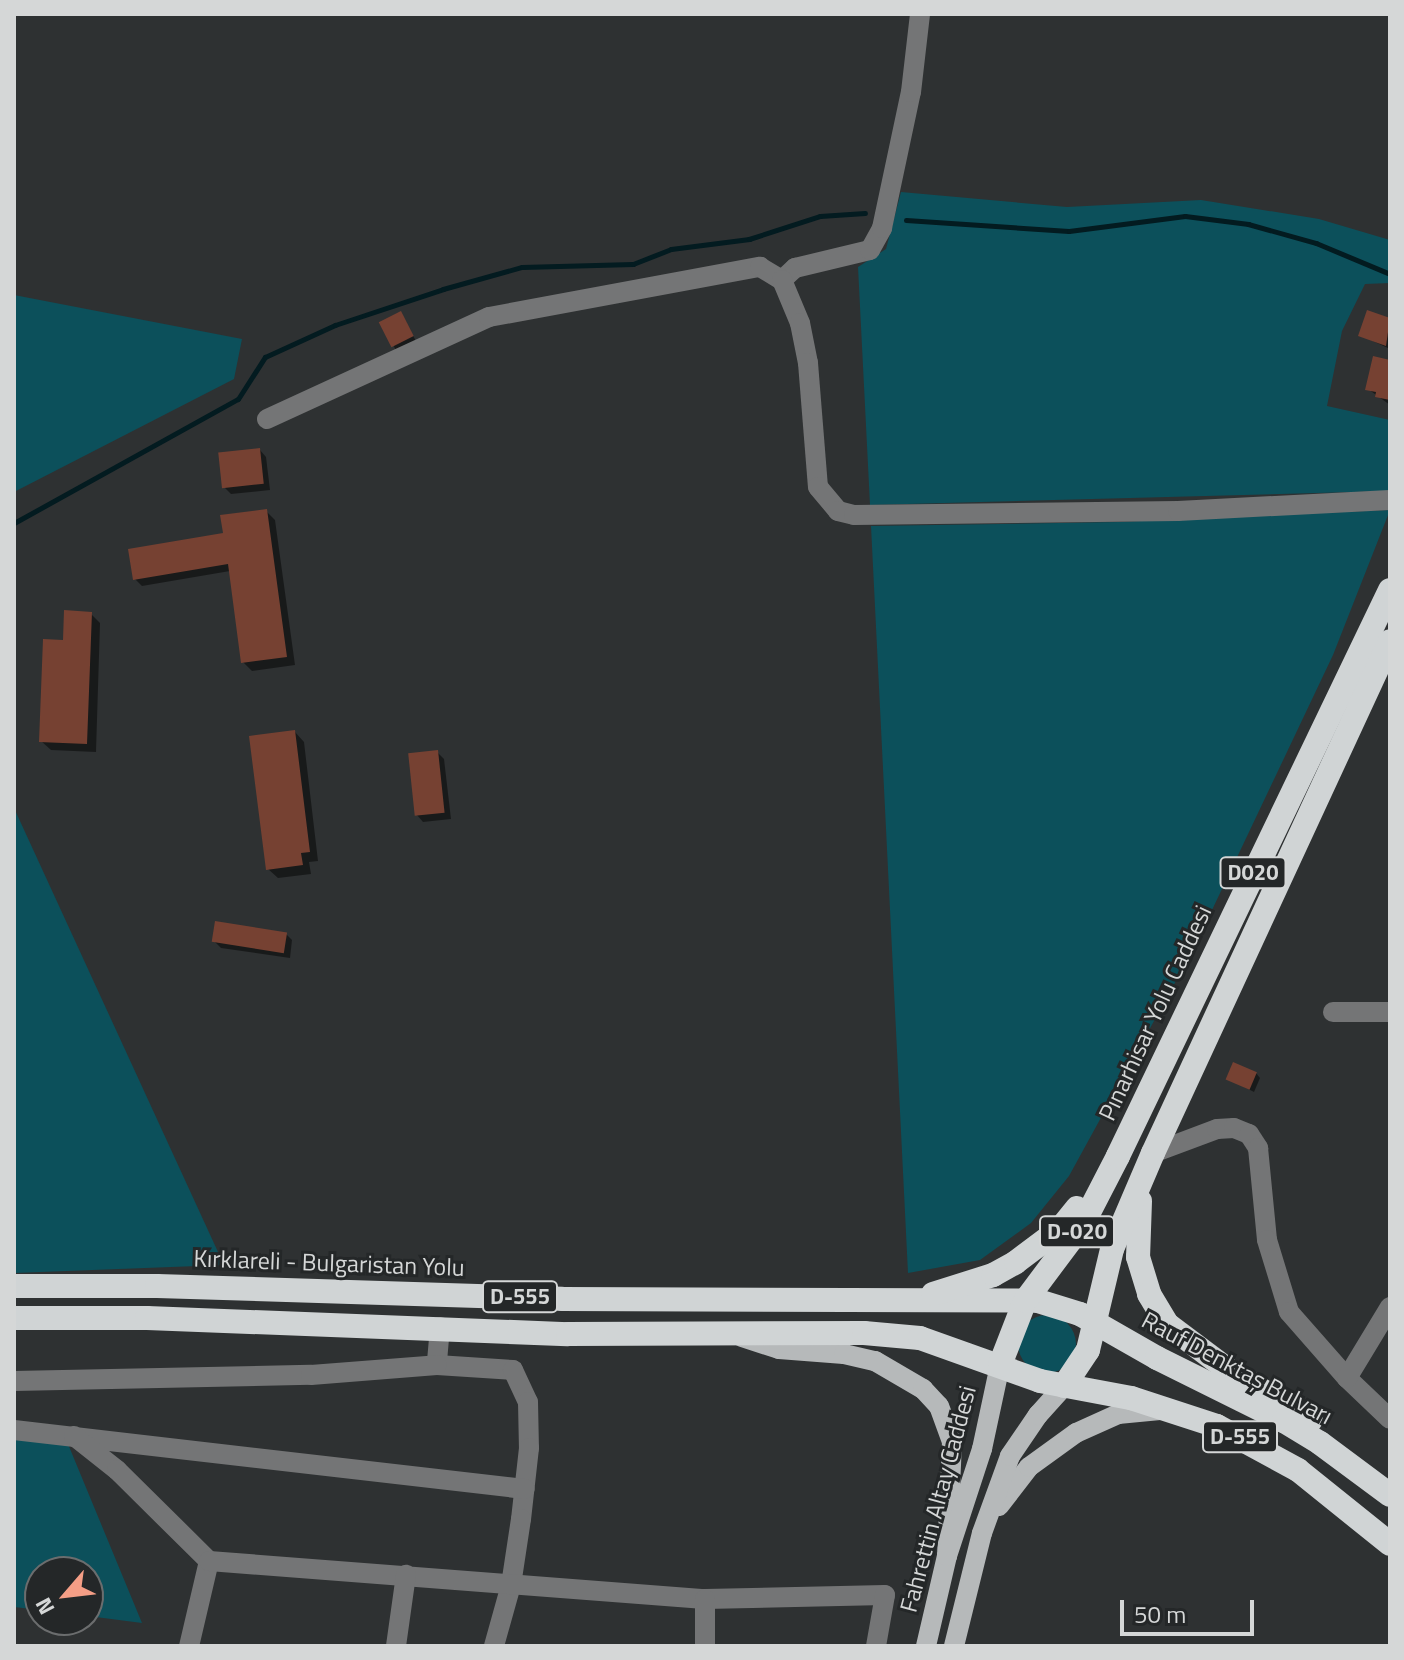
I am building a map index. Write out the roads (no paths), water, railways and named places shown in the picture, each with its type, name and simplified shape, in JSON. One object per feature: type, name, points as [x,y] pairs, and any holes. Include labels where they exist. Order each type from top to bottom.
[{"type":"highway","name":"Pınarhisar Yolu Caddesi","points":[[1000,1365],[1025,1301],[1084,1222],[1118,1156],[1390,590]]},
{"type":"highway","name":"D020","points":[[1153,1153],[1390,641]]},
{"type":"highway","points":[[1064,1386],[1088,1350],[1112,1249],[1153,1153]]},
{"type":"highway","points":[[1153,1153],[1140,1203],[1137,1237],[1143,1278],[1156,1310],[1167,1324],[1199,1351],[1338,1439],[1390,1493]]},
{"type":"highway","points":[[909,1302],[993,1275],[1040,1246],[1060,1229],[1118,1156]]},
{"type":"highway","name":"Kırklareli - Bulgaristan Yolu","points":[[14,1286],[909,1302],[1025,1301]]},
{"type":"highway","name":"D-555","points":[[1025,1301],[1052,1304],[1094,1321]]},
{"type":"highway","name":"D-555","points":[[14,1318],[440,1327],[568,1334],[864,1333],[920,1338],[1064,1386],[1177,1411],[1244,1439],[1298,1470],[1390,1544]]},
{"type":"highway","name":"Rauf Denktaş Bulvarı","points":[[1094,1321],[1125,1341],[1296,1428],[1390,1493]]},
{"type":"main road","points":[[728,1333],[779,1349],[844,1354],[875,1361],[923,1389],[939,1406],[952,1442],[947,1556]]},
{"type":"main road","name":"Fahrettin Altay Caddesi","points":[[926,1646],[947,1556],[982,1449],[1000,1365]]},
{"type":"main road","points":[[954,1646],[973,1565],[1010,1456],[1033,1421],[1064,1386]]},
{"type":"main road","points":[[973,1565],[998,1508],[1029,1467],[1097,1422],[1139,1410],[1177,1411]]},
{"type":"street","points":[[782,280],[795,268],[870,250],[882,228],[911,92],[920,14]]},
{"type":"street","points":[[267,419],[489,317],[760,267],[782,280],[800,323],[808,363],[818,487],[838,511],[854,515],[1178,511],[1390,500]]},
{"type":"street","points":[[1333,1012],[1390,1012]]},
{"type":"street","name":"Rauf Denktaş Bulvarı","points":[[1153,1153],[1217,1129],[1234,1128],[1249,1134],[1258,1148],[1267,1240],[1289,1312],[1347,1378],[1390,1419]]},
{"type":"street","points":[[1347,1378],[1390,1307]]},
{"type":"street","points":[[437,1365],[440,1327]]},
{"type":"street","points":[[14,1381],[311,1375],[437,1365],[513,1370],[522,1383],[531,1422],[511,1585],[494,1646]]},
{"type":"street","points":[[14,1430],[525,1489]]},
{"type":"street","points":[[74,1436],[117,1470],[209,1561],[705,1599],[885,1595],[876,1646]]},
{"type":"street","points":[[189,1646],[209,1561]]},
{"type":"street","points":[[396,1646],[406,1575]]},
{"type":"street","points":[[705,1599],[705,1646]]},
{"type":"waterway","points":[[14,523],[238,399],[265,357],[335,325],[522,267],[633,264],[671,249],[749,239],[820,216],[865,213]]},
{"type":"waterway","points":[[906,220],[1069,231],[1185,216],[1248,224],[1316,243],[1390,274]]}]
